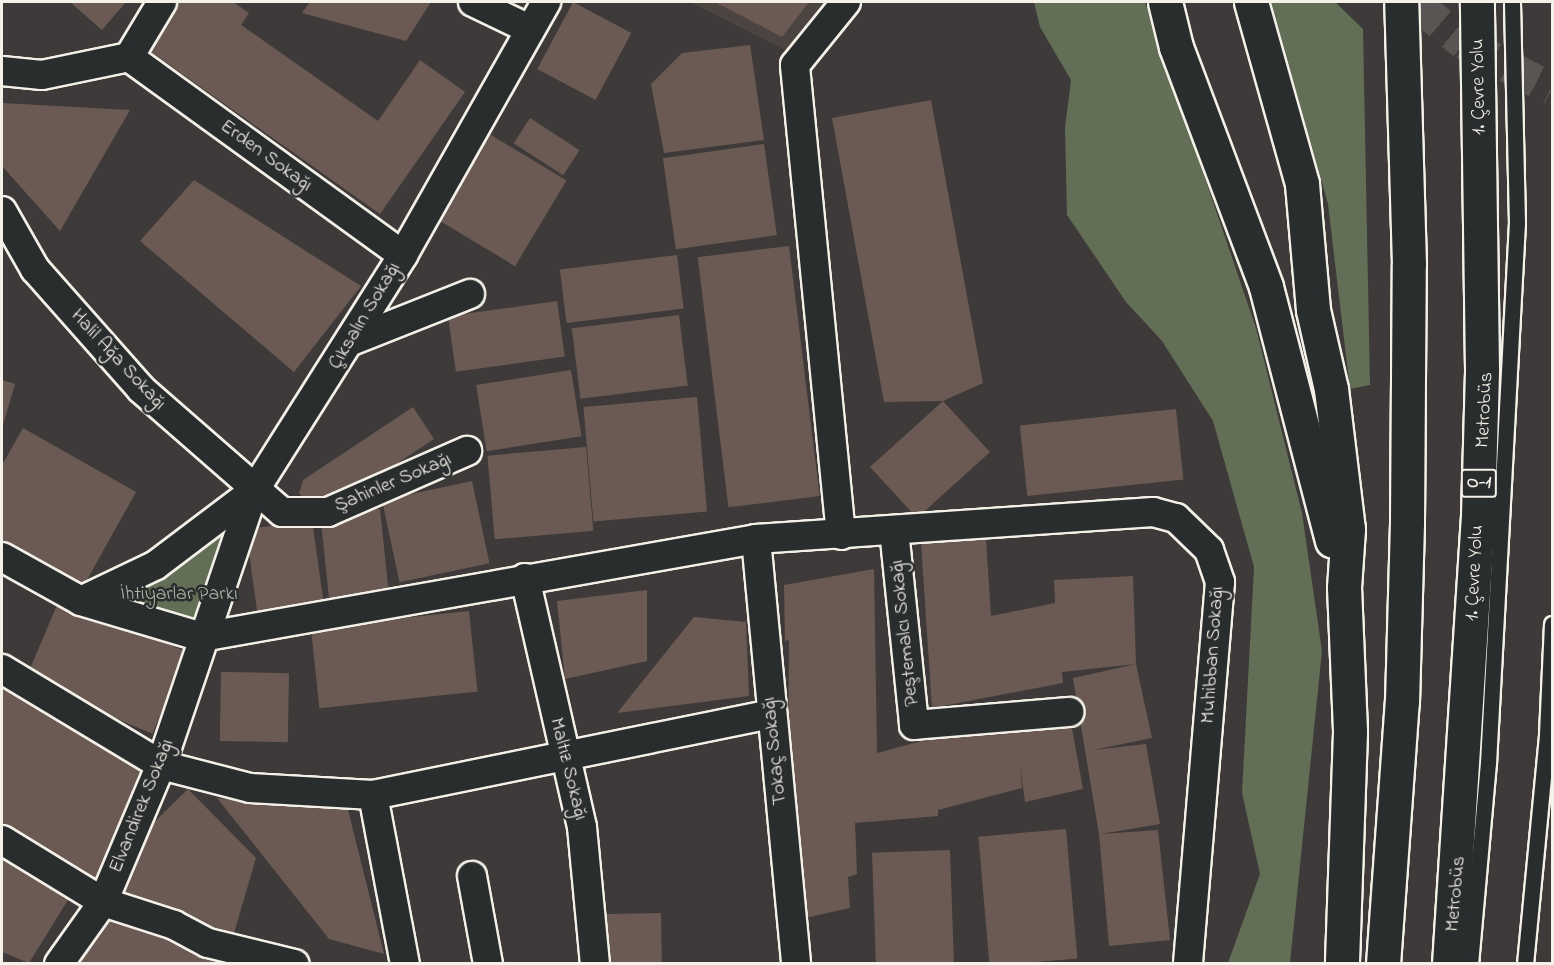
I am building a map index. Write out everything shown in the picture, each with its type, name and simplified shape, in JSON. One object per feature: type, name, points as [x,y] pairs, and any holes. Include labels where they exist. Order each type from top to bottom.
[{"type":"highway","points":[[1165,2],[1176,48],[1266,287],[1344,586]]},
{"type":"highway","points":[[1251,2],[1302,184],[1313,310],[1341,457],[1348,529],[1344,586],[1350,721],[1342,963]]},
{"type":"highway","points":[[1383,963],[1402,702],[1407,522],[1409,264],[1401,2]]},
{"type":"highway","name":"1. Çevre Yolu","points":[[1449,963],[1478,515],[1482,369],[1477,2]]},
{"type":"street","points":[[2,71],[42,75],[129,57],[162,2]]},
{"type":"street","points":[[473,2],[529,29]]},
{"type":"street","name":"Çıksalın Sokağı","points":[[201,638],[254,491],[351,341],[403,255],[546,2]]},
{"type":"street","points":[[841,535],[795,64],[846,2]]},
{"type":"street","name":"Erden Sokağı","points":[[129,57],[403,255]]},
{"type":"street","name":"Halil Ağa Sokağı","points":[[2,211],[35,269],[141,389],[254,491]]},
{"type":"street","points":[[351,341],[470,294]]},
{"type":"street","name":"Şahinler Sokağı","points":[[254,491],[282,512],[328,512],[467,451]]},
{"type":"street","points":[[81,601],[156,565],[254,491]]},
{"type":"street","name":"Muhibban Sokağı","points":[[201,638],[756,538],[841,535],[1153,512],[1188,525],[1209,550],[1220,582],[1188,963]]},
{"type":"street","name":"Peştemalcı Sokağı","points":[[894,530],[914,725],[1069,712]]},
{"type":"street","name":"Tokaç Sokağı","points":[[756,538],[796,963]]},
{"type":"street","points":[[2,557],[81,601],[201,638]]},
{"type":"street","name":"Maltız Sokağı","points":[[525,578],[582,827],[595,963]]},
{"type":"street","name":"Elvandirek Sokağı","points":[[59,963],[103,902],[161,765],[201,638]]},
{"type":"street","points":[[2,669],[161,765],[250,788],[374,795],[772,714]]},
{"type":"street","points":[[374,795],[405,963]]},
{"type":"street","points":[[2,840],[103,902],[174,925],[208,943],[294,963]]},
{"type":"street","points":[[472,876],[488,963]]},
{"type":"lane","name":"Metrobüs","points":[[1470,963],[1488,763],[1517,223],[1512,2]]},
{"type":"lane","points":[[1525,963],[1547,734],[1552,624]]},
{"type":"shaded area","points":[[690,2],[846,2],[801,58]]},
{"type":"green space","points":[[1034,2],[1145,2],[1256,328],[1302,513],[1322,651],[1290,963],[1228,963],[1260,874],[1242,793],[1254,567],[1213,421],[1162,341],[1126,302],[1067,215],[1065,128],[1071,80],[1040,27]]},
{"type":"green space","points":[[1271,2],[1335,2],[1363,29],[1370,385],[1350,389],[1328,204]]},
{"type":"green space","name":"İhtiyarlar Parkı","points":[[254,491],[202,637],[81,601]]},
{"type":"building","points":[[70,2],[126,2],[102,30]]},
{"type":"building","points":[[178,2],[233,2],[249,13],[241,25],[378,121],[420,60],[465,92],[380,214],[144,47]]},
{"type":"building","points":[[310,2],[431,2],[406,41],[302,13]]},
{"type":"building","points":[[573,2],[631,33],[596,100],[537,69]]},
{"type":"building","points":[[715,2],[809,2],[782,37]]},
{"type":"building","points":[[750,45],[764,140],[664,153],[651,84],[682,53]]},
{"type":"building","points":[[931,100],[983,383],[943,401],[884,402],[832,118]]},
{"type":"building","points":[[2,103],[130,110],[60,231],[2,166]]},
{"type":"building","points":[[530,118],[579,150],[563,175],[514,143]]},
{"type":"building","points":[[486,132],[567,180],[515,266],[434,218]]},
{"type":"building","points":[[764,144],[777,235],[676,249],[663,158]]},
{"type":"building","points":[[194,180],[361,286],[294,372],[140,241]]},
{"type":"building","points":[[789,246],[820,496],[728,507],[698,257]]},
{"type":"building","points":[[677,255],[684,309],[566,323],[560,269]]},
{"type":"building","points":[[557,301],[565,356],[456,372],[448,316]]},
{"type":"building","points":[[679,315],[688,385],[580,399],[572,328]]},
{"type":"building","points":[[571,370],[581,436],[487,451],[476,385]]},
{"type":"building","points":[[2,380],[15,384],[2,428]]},
{"type":"building","points":[[697,397],[707,512],[593,521],[583,407]]},
{"type":"building","points":[[943,401],[990,452],[917,518],[870,467]]},
{"type":"building","points":[[413,407],[434,439],[327,510],[315,510],[299,493],[303,480]]},
{"type":"building","points":[[1176,409],[1183,480],[1027,496],[1020,425]]},
{"type":"building","points":[[23,428],[136,492],[83,587],[2,541],[2,465]]},
{"type":"building","points":[[586,447],[593,531],[495,539],[487,456]]},
{"type":"building","points":[[472,481],[489,563],[399,582],[382,500]]},
{"type":"building","points":[[380,509],[389,595],[329,601],[320,515]]},
{"type":"building","points":[[312,520],[325,611],[258,620],[246,529]]},
{"type":"building","points":[[985,524],[991,616],[1055,603],[1054,580],[1133,576],[1136,664],[1062,672],[1063,683],[932,708],[920,528]]},
{"type":"building","points":[[874,569],[877,753],[1015,716],[1069,712],[1083,789],[1025,802],[1020,764],[1022,788],[938,810],[938,816],[855,823],[857,874],[848,877],[850,908],[805,918],[788,765],[789,640],[785,641],[784,585]]},
{"type":"building","points":[[647,590],[647,661],[565,679],[557,601]]},
{"type":"building","points":[[60,598],[187,652],[152,734],[25,680]]},
{"type":"building","points":[[469,611],[477,692],[319,708],[311,628]]},
{"type":"building","points":[[694,617],[746,622],[749,696],[617,713]]},
{"type":"building","points":[[1136,664],[1152,738],[1093,750],[1146,744],[1160,824],[1101,834],[1158,830],[1170,940],[1109,946],[1099,834],[1073,678]]},
{"type":"building","points":[[221,672],[289,673],[288,742],[220,741]]},
{"type":"building","points":[[2,682],[160,767],[93,884],[2,831]]},
{"type":"building","points":[[188,789],[256,858],[234,933],[118,899],[144,832]]},
{"type":"building","points":[[217,798],[348,810],[384,954],[329,939]]},
{"type":"building","points":[[1066,829],[1077,959],[989,964],[978,837]]},
{"type":"building","points":[[2,843],[76,887],[29,963],[2,952]]},
{"type":"building","points":[[950,850],[954,963],[876,964],[872,853]]},
{"type":"building","points":[[115,913],[226,963],[74,963]]},
{"type":"building","points":[[661,913],[662,963],[597,964],[596,914]]},
{"type":"tunnel","points":[[1415,2],[1464,43],[1552,89]]}]
